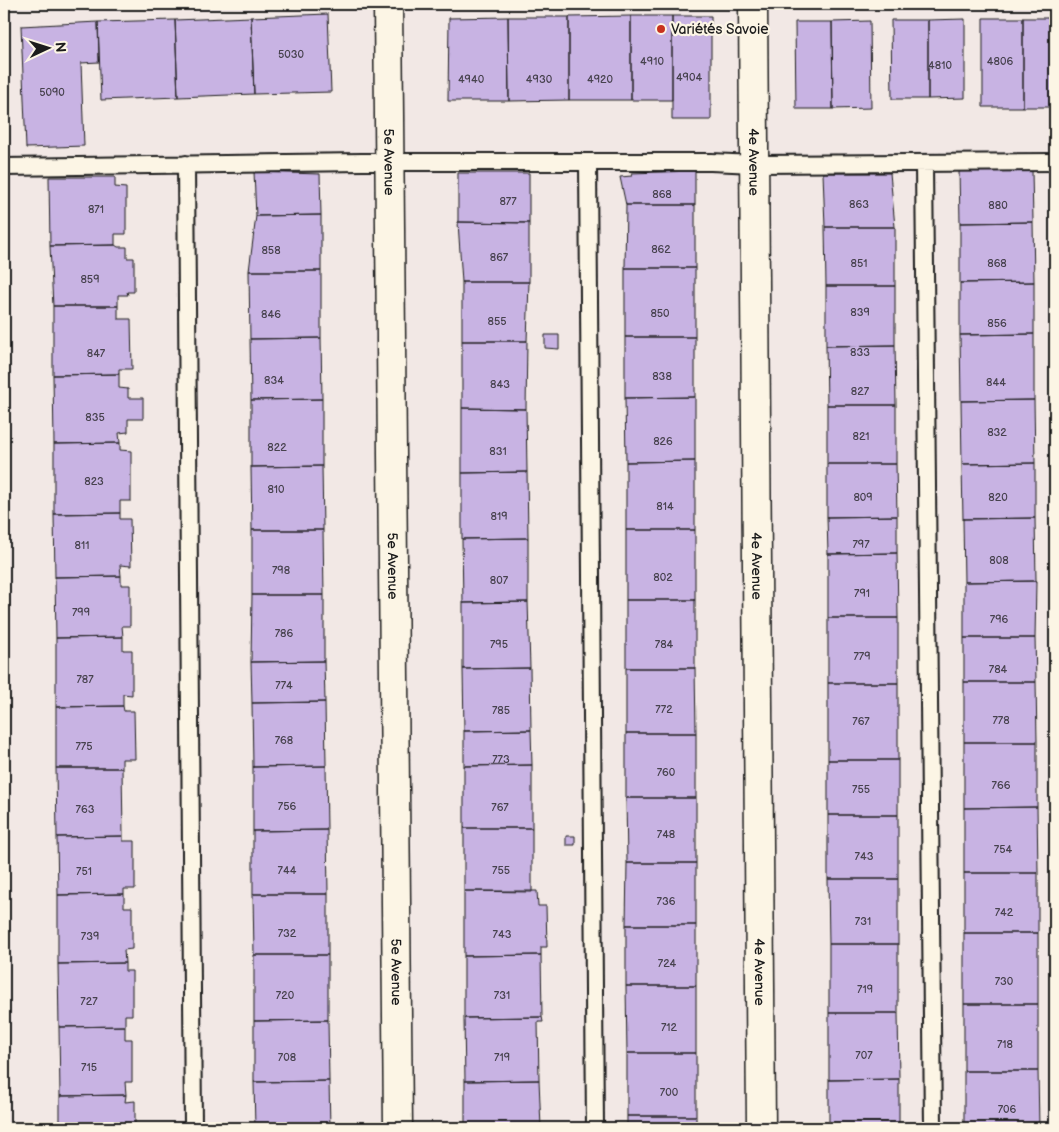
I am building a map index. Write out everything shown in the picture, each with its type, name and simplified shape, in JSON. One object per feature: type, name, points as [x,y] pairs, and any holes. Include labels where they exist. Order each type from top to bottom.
[{"type":"street","name":"5e Avenue","points":[[388,4],[398,1128]]},
{"type":"street","name":"4e Avenue","points":[[753,4],[761,1128]]},
{"type":"lane","points":[[4,167],[389,162],[711,162],[754,164],[1055,162]]},
{"type":"lane","points":[[588,162],[595,1128]]},
{"type":"lane","points":[[924,163],[933,1128]]},
{"type":"lane","points":[[186,164],[193,1128]]},
{"type":"building","points":[[328,14],[331,92],[254,94],[251,17]]},
{"type":"building","points":[[631,16],[631,100],[569,100],[569,17]]},
{"type":"building","points":[[631,16],[672,16],[672,100],[631,100]]},
{"type":"building","points":[[672,16],[711,16],[711,120],[672,120]]},
{"type":"building","points":[[251,17],[254,94],[178,97],[175,20]]},
{"type":"building","points":[[508,17],[569,17],[569,100],[509,101]]},
{"type":"building","points":[[508,17],[509,101],[448,101],[449,18]]},
{"type":"building","points":[[983,18],[1023,18],[1023,107],[983,107]]},
{"type":"building","points":[[1023,18],[1055,18],[1055,107],[1023,107]]},
{"type":"building","points":[[965,19],[965,98],[928,99],[928,20]]},
{"type":"building","points":[[175,20],[178,97],[101,100],[98,22]]},
{"type":"building","points":[[891,20],[928,20],[928,99],[892,99]]},
{"type":"building","points":[[870,21],[871,108],[833,109],[832,22]]},
{"type":"building","points":[[98,22],[99,62],[81,63],[84,146],[26,148],[21,26]]},
{"type":"building","points":[[795,22],[832,22],[833,109],[796,109]]},
{"type":"building","points":[[959,169],[1032,171],[1033,222],[960,223]]},
{"type":"building","points":[[695,171],[695,205],[626,205],[620,177],[632,176],[631,173]]},
{"type":"building","points":[[254,172],[320,174],[321,215],[256,216]]},
{"type":"building","points":[[458,173],[529,173],[529,223],[458,222]]},
{"type":"building","points":[[823,173],[890,173],[895,227],[825,227]]},
{"type":"building","points":[[49,177],[115,177],[115,187],[126,188],[126,234],[115,234],[115,245],[50,246]]},
{"type":"building","points":[[626,205],[695,205],[695,268],[625,268]]},
{"type":"building","points":[[321,215],[321,271],[249,271],[256,216]]},
{"type":"building","points":[[458,222],[529,223],[529,282],[462,282]]},
{"type":"building","points":[[1033,222],[1034,282],[960,283],[960,223]]},
{"type":"building","points":[[825,227],[895,227],[895,286],[826,286]]},
{"type":"building","points":[[115,245],[127,247],[127,258],[134,258],[134,292],[127,292],[128,295],[118,295],[118,306],[53,306],[50,246]]},
{"type":"building","points":[[625,268],[695,268],[695,337],[625,337]]},
{"type":"building","points":[[249,271],[321,271],[321,338],[250,339]]},
{"type":"building","points":[[462,282],[529,282],[527,341],[462,341]]},
{"type":"building","points":[[1034,282],[1034,334],[960,335],[960,283]]},
{"type":"building","points":[[826,286],[895,286],[895,345],[826,346]]},
{"type":"building","points":[[53,306],[118,306],[118,319],[131,319],[132,369],[119,369],[119,374],[53,375]]},
{"type":"building","points":[[1034,334],[1034,400],[961,401],[960,335]]},
{"type":"building","points":[[545,335],[559,335],[559,349],[545,348]]},
{"type":"building","points":[[625,337],[695,337],[695,397],[625,398]]},
{"type":"building","points":[[321,338],[322,399],[251,400],[250,339]]},
{"type":"building","points":[[462,341],[527,341],[526,409],[462,408]]},
{"type":"building","points":[[895,345],[896,405],[827,405],[826,346]]},
{"type":"building","points":[[119,374],[119,388],[128,389],[128,398],[143,398],[143,419],[128,419],[128,432],[119,433],[120,443],[54,444],[53,375]]},
{"type":"building","points":[[695,397],[695,461],[626,462],[625,398]]},
{"type":"building","points":[[322,399],[322,466],[251,467],[251,400]]},
{"type":"building","points":[[1034,400],[1035,463],[962,464],[961,401]]},
{"type":"building","points":[[827,405],[896,405],[896,464],[827,464]]},
{"type":"building","points":[[462,408],[526,409],[527,472],[462,473]]},
{"type":"building","points":[[120,443],[120,450],[131,451],[131,501],[120,501],[120,513],[54,514],[54,444]]},
{"type":"building","points":[[695,461],[695,530],[626,530],[626,462]]},
{"type":"building","points":[[1035,463],[1035,518],[963,519],[962,464]]},
{"type":"building","points":[[827,464],[896,464],[897,516],[827,517]]},
{"type":"building","points":[[322,466],[323,530],[252,530],[251,467]]},
{"type":"building","points":[[527,472],[528,538],[462,539],[462,473]]},
{"type":"building","points":[[120,513],[120,519],[130,519],[131,566],[120,565],[121,576],[55,577],[54,514]]},
{"type":"building","points":[[897,516],[897,553],[828,554],[827,517]]},
{"type":"building","points":[[1035,518],[1036,581],[964,582],[963,519]]},
{"type":"building","points":[[252,530],[323,530],[324,595],[252,595]]},
{"type":"building","points":[[626,530],[695,530],[695,600],[626,600]]},
{"type":"building","points":[[528,538],[528,602],[463,603],[462,539]]},
{"type":"building","points":[[897,553],[898,618],[828,618],[828,554]]},
{"type":"building","points":[[121,576],[121,585],[130,585],[130,626],[122,626],[123,637],[56,638],[55,577]]},
{"type":"building","points":[[1036,581],[1035,638],[964,638],[964,582]]},
{"type":"building","points":[[252,595],[324,595],[324,661],[251,662]]},
{"type":"building","points":[[626,600],[695,600],[695,668],[626,668]]},
{"type":"building","points":[[528,602],[530,668],[463,669],[463,603]]},
{"type":"building","points":[[828,618],[898,618],[898,683],[828,683]]},
{"type":"building","points":[[123,637],[123,650],[132,650],[132,695],[123,694],[123,706],[56,707],[56,638]]},
{"type":"building","points":[[964,638],[1035,638],[1036,682],[964,682]]},
{"type":"building","points":[[324,661],[325,702],[252,703],[251,662]]},
{"type":"building","points":[[530,668],[531,730],[464,731],[463,669]]},
{"type":"building","points":[[626,668],[695,668],[696,733],[626,733]]},
{"type":"building","points":[[964,682],[1036,682],[1037,742],[964,742]]},
{"type":"building","points":[[828,683],[898,683],[898,760],[828,760]]},
{"type":"building","points":[[325,702],[326,766],[253,767],[252,703]]},
{"type":"building","points":[[123,706],[124,711],[134,711],[135,759],[122,759],[122,768],[56,768],[56,707]]},
{"type":"building","points":[[531,730],[532,765],[464,766],[464,731]]},
{"type":"building","points":[[626,733],[696,733],[696,798],[626,798]]},
{"type":"building","points":[[964,742],[1037,742],[1037,807],[964,808]]},
{"type":"building","points":[[828,760],[898,760],[898,815],[828,815]]},
{"type":"building","points":[[532,765],[532,828],[464,828],[464,766]]},
{"type":"building","points":[[326,766],[327,830],[253,831],[253,767]]},
{"type":"building","points":[[56,768],[122,768],[123,836],[57,837]]},
{"type":"building","points":[[626,798],[696,798],[696,863],[627,863]]},
{"type":"building","points":[[1037,807],[1038,873],[964,873],[964,808]]},
{"type":"building","points":[[828,815],[898,815],[898,879],[828,879]]},
{"type":"building","points":[[464,828],[532,828],[532,892],[464,891]]},
{"type":"building","points":[[327,830],[328,894],[253,894],[253,831]]},
{"type":"building","points":[[123,836],[123,841],[135,841],[135,889],[124,889],[124,894],[58,895],[57,837]]},
{"type":"building","points":[[566,836],[575,836],[575,845],[566,845]]},
{"type":"building","points":[[627,863],[696,863],[696,925],[626,925]]},
{"type":"building","points":[[964,873],[1038,873],[1038,933],[964,933]]},
{"type":"building","points":[[828,879],[898,879],[898,944],[829,944]]},
{"type":"building","points":[[464,891],[537,891],[538,906],[546,906],[547,947],[541,947],[541,955],[464,956]]},
{"type":"building","points":[[124,894],[124,907],[132,907],[132,949],[124,950],[125,963],[58,964],[58,895]]},
{"type":"building","points":[[253,894],[328,894],[328,955],[254,955]]},
{"type":"building","points":[[626,925],[696,925],[696,986],[626,986]]},
{"type":"building","points":[[964,933],[1038,933],[1038,1004],[964,1004]]},
{"type":"building","points":[[829,944],[898,944],[898,1013],[829,1013]]},
{"type":"building","points":[[254,955],[328,955],[328,1020],[254,1021]]},
{"type":"building","points":[[541,955],[542,1017],[464,1018],[464,956]]},
{"type":"building","points":[[125,963],[125,971],[132,971],[132,1015],[125,1015],[125,1026],[59,1027],[58,964]]},
{"type":"building","points":[[626,986],[696,986],[696,1053],[627,1053]]},
{"type":"building","points":[[964,1004],[1038,1004],[1038,1071],[964,1071]]},
{"type":"building","points":[[829,1013],[898,1013],[899,1079],[829,1080]]},
{"type":"building","points":[[542,1017],[543,1022],[538,1022],[539,1080],[465,1081],[464,1018]]},
{"type":"building","points":[[328,1020],[329,1081],[254,1082],[254,1021]]},
{"type":"building","points":[[125,1026],[125,1039],[132,1039],[132,1082],[125,1082],[126,1095],[60,1096],[59,1027]]},
{"type":"building","points":[[627,1053],[696,1053],[696,1116],[627,1116]]},
{"type":"building","points":[[964,1071],[1038,1071],[1039,1128],[964,1128]]},
{"type":"building","points":[[899,1079],[899,1128],[829,1128],[829,1080]]},
{"type":"building","points":[[539,1080],[541,1128],[465,1128],[465,1081]]},
{"type":"building","points":[[329,1081],[330,1128],[255,1128],[254,1082]]},
{"type":"building","points":[[126,1095],[125,1102],[135,1101],[135,1128],[60,1128],[60,1096]]},
{"type":"building","points":[[627,1116],[696,1116],[696,1128],[627,1128]]},
{"type":"place","name":"Variétés Savoie","points":[[661,29]]}]
